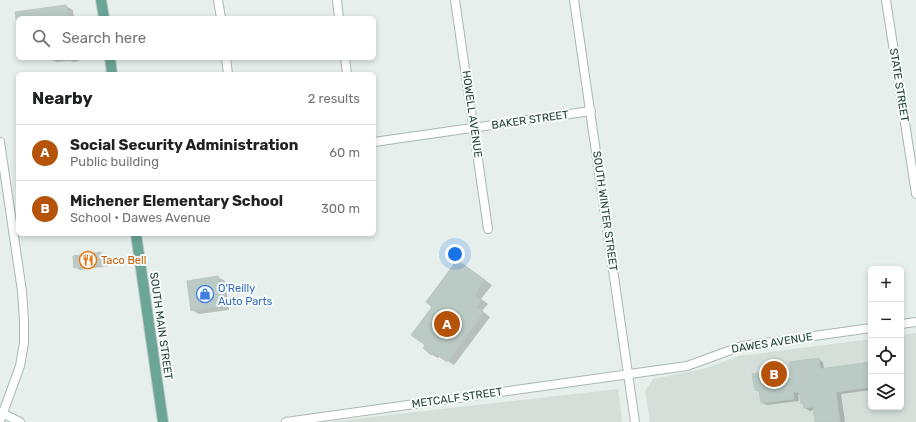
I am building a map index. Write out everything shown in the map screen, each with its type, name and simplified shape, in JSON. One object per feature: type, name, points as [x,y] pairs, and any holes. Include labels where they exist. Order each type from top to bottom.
[{"type":"main road","points":[[101,0],[104,16]]},
{"type":"main road","points":[[110,60],[112,72]]},
{"type":"main road","name":"SOUTH MAIN STREET","points":[[136,236],[163,422]]},
{"type":"street","points":[[218,0],[221,16]]},
{"type":"street","points":[[337,0],[339,16]]},
{"type":"street","name":"HOWELL AVENUE","points":[[455,0],[488,229]]},
{"type":"street","name":"SOUTH WINTER STREET","points":[[574,0],[635,422]]},
{"type":"street","name":"STATE STREET","points":[[886,0],[916,194]]},
{"type":"street","points":[[226,60],[228,72]]},
{"type":"street","points":[[345,60],[347,72]]},
{"type":"street","name":"BAKER STREET","points":[[376,142],[591,111]]},
{"type":"street","points":[[0,142],[20,276],[24,321],[24,343],[20,366],[1,415],[20,422]]},
{"type":"street","points":[[904,324],[916,322]]},
{"type":"street","name":"DAWES AVENUE","points":[[628,374],[687,366],[742,346],[868,328]]},
{"type":"street","name":"METCALF STREET","points":[[286,422],[628,374]]},
{"type":"shaded area","points":[[916,333],[916,422],[650,422],[645,391],[653,379],[703,369],[739,356],[868,339],[868,410],[904,410],[904,335]]},
{"type":"shaded area","points":[[618,389],[622,422],[328,422]]},
{"type":"building","points":[[66,5],[68,16],[16,16],[16,18],[15,12]]},
{"type":"building","name":"Taco Bell","points":[[101,252],[103,264],[74,268],[73,256]]},
{"type":"building","points":[[457,260],[485,280],[475,295],[481,300],[476,307],[484,312],[447,362],[433,352],[431,355],[423,348],[425,345],[411,335],[432,307],[426,302]]},
{"type":"building","name":"O'Reilly Auto Parts","points":[[218,276],[223,306],[191,311],[187,281]]},
{"type":"building","points":[[819,358],[820,369],[868,362],[868,387],[836,392],[840,422],[815,422],[813,407],[804,408],[803,403],[801,404],[799,392],[793,392],[794,399],[761,403],[759,390],[755,390],[752,374],[782,370],[783,379],[792,378],[789,362]]},
{"type":"place","name":"Taco Bell","points":[[88,260]]},
{"type":"place","name":"O'Reilly Auto Parts","points":[[205,294]]},
{"type":"place","name":"Social Security Administration","points":[[447,324]]},
{"type":"place","name":"Michener Elementary School","points":[[774,374]]}]
